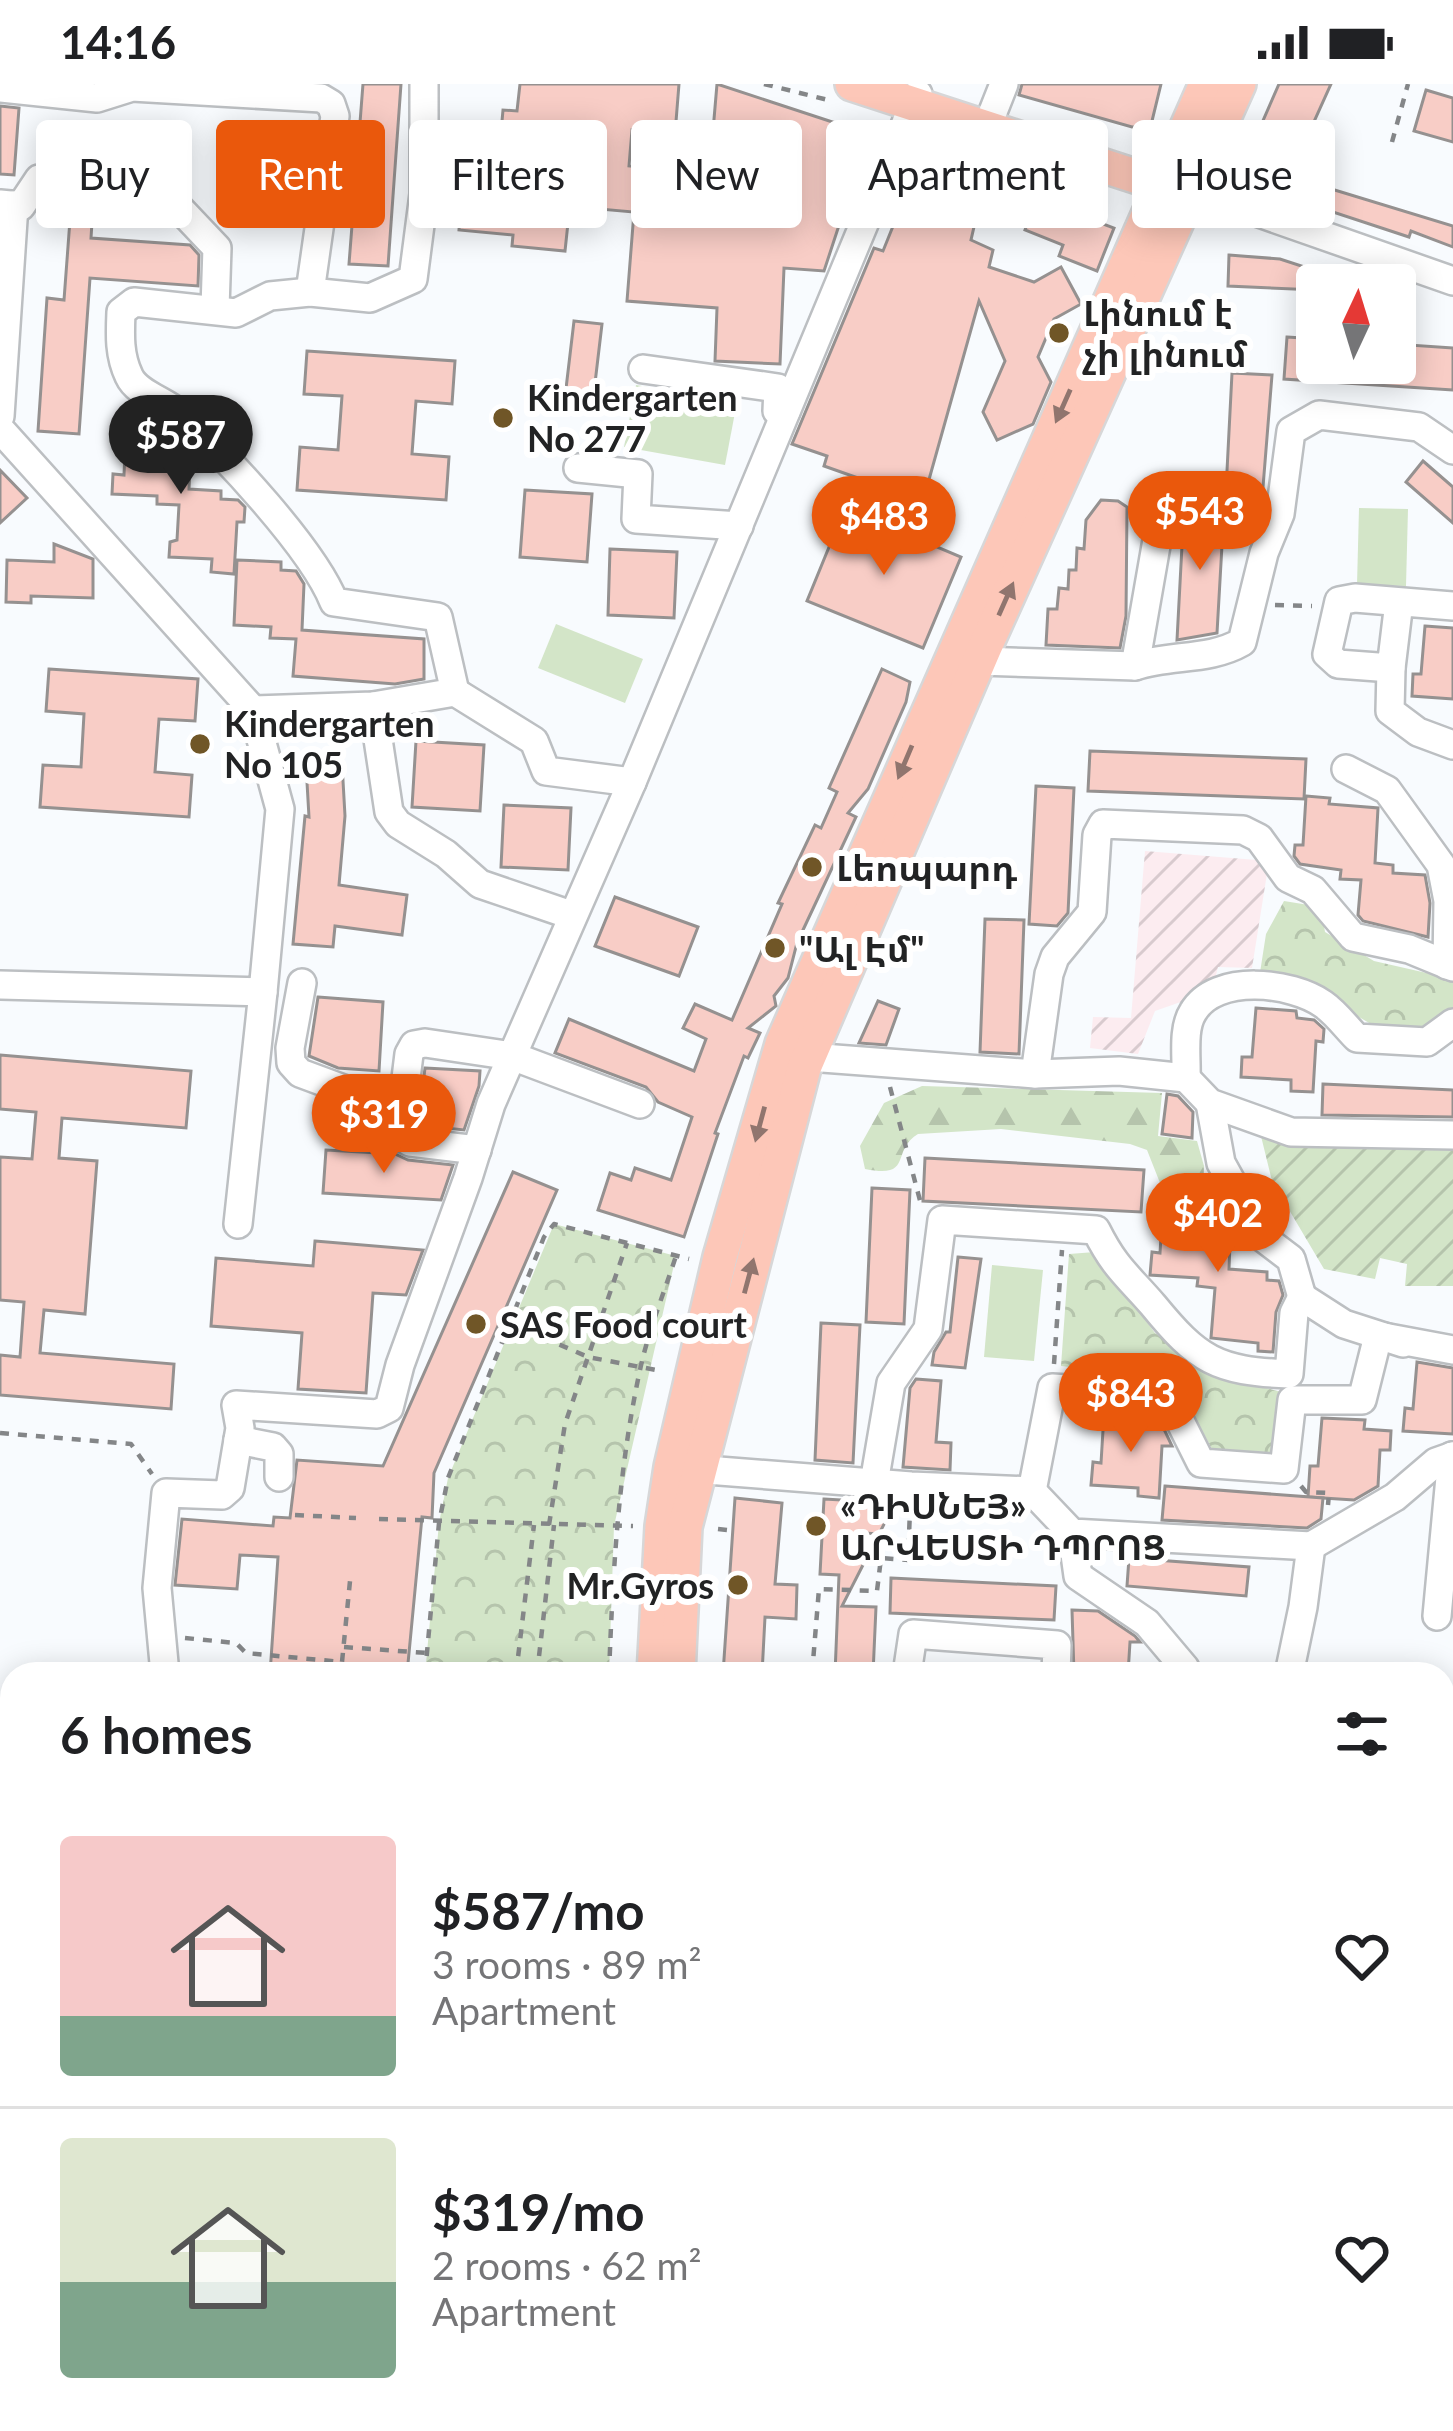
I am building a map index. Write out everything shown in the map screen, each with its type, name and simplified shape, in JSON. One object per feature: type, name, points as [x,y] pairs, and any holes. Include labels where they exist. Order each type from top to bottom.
[{"type":"main road","points":[[852,84],[907,94],[986,120]]},
{"type":"main road","points":[[1196,120],[1206,84]]},
{"type":"main road","points":[[1217,120],[1239,84]]},
{"type":"main road","points":[[655,1662],[662,1526],[685,1469],[795,1050],[964,658],[1159,228]]},
{"type":"main road","points":[[679,1662],[685,1469]]},
{"type":"street","points":[[424,84],[424,120]]},
{"type":"street","points":[[989,120],[1004,84]]},
{"type":"street","points":[[0,88],[97,98],[109,89],[132,87],[215,90],[321,98],[331,104],[335,116],[310,292]]},
{"type":"street","points":[[164,1662],[157,1588],[166,1493],[222,1495],[230,1489],[238,1441],[236,1405],[377,1414],[389,1408],[400,1365],[512,1056],[739,526],[907,94]]},
{"type":"street","points":[[0,416],[7,205],[21,206],[39,179],[162,190],[217,248],[215,308]]},
{"type":"street","points":[[420,228],[413,279],[370,298],[310,292],[270,296],[236,313],[134,302],[121,312],[120,348],[131,382],[178,412],[234,472],[322,572],[334,602],[438,617],[455,692]]},
{"type":"street","points":[[1302,228],[1453,281]]},
{"type":"street","points":[[643,369],[778,388],[777,411],[786,411]]},
{"type":"street","points":[[964,658],[1135,666],[1157,659],[1221,654],[1242,642],[1264,553],[1280,514],[1291,431],[1319,415],[1419,427],[1453,450]]},
{"type":"street","points":[[0,429],[253,710],[280,809],[238,1224]]},
{"type":"street","points":[[578,468],[638,474],[636,519],[739,526]]},
{"type":"street","points":[[1135,666],[1156,540]]},
{"type":"street","points":[[1391,668],[1338,664],[1328,654],[1340,601],[1355,598],[1453,606]]},
{"type":"street","points":[[1400,602],[1390,711],[1418,732],[1453,745]]},
{"type":"street","points":[[253,710],[373,706],[455,692],[534,741],[547,770],[632,782]]},
{"type":"street","points":[[373,706],[389,812],[398,824],[446,854],[480,884],[571,915]]},
{"type":"street","points":[[1035,1074],[1048,974],[1054,957],[1092,912],[1097,836],[1103,824],[1243,830],[1259,838],[1288,878],[1313,890],[1353,937],[1409,949],[1450,966],[1448,901],[1441,865],[1387,790],[1346,769]]},
{"type":"street","points":[[302,983],[291,1063],[300,1073],[362,1096],[371,1131],[399,1135],[410,1142],[477,1150]]},
{"type":"street","points":[[1186,1078],[1187,1028],[1193,1011],[1204,1000],[1249,983],[1287,989],[1322,1003],[1357,1038],[1427,1042],[1453,1023]]},
{"type":"street","points":[[0,985],[263,992]]},
{"type":"street","points":[[399,1135],[409,1054],[414,1045],[425,1043],[512,1056],[640,1104]]},
{"type":"street","points":[[795,1050],[884,1064],[1035,1074],[1119,1071],[1186,1078],[1210,1103],[1291,1132],[1453,1135]]},
{"type":"street","points":[[1210,1103],[1222,1163],[1262,1237],[1291,1259],[1302,1297],[1344,1324],[1402,1343]]},
{"type":"street","points":[[874,1484],[891,1383],[928,1329],[942,1220],[1096,1230],[1114,1267],[1152,1304],[1173,1334],[1210,1360],[1250,1373],[1289,1374],[1294,1312],[1302,1297]]},
{"type":"street","points":[[1032,1491],[1052,1388],[1167,1395],[1201,1463],[1284,1468],[1292,1400],[1362,1400],[1378,1336],[1453,1350]]},
{"type":"street","points":[[238,1441],[274,1447],[279,1454],[278,1477]]},
{"type":"street","points":[[1072,1533],[1318,1544],[1395,1497],[1436,1462],[1453,1456],[1437,1616]]},
{"type":"street","points":[[685,1469],[1032,1491],[1072,1533],[1078,1576],[1147,1623],[1180,1662]]},
{"type":"street","points":[[1292,1662],[1318,1544]]},
{"type":"street","points":[[909,1662],[914,1634],[1057,1646],[1056,1662]]},
{"type":"path","points":[[1392,142],[1408,84]]},
{"type":"path","points":[[1252,604],[1337,607]]},
{"type":"path","points":[[884,1064],[918,1206],[942,1220]]},
{"type":"path","points":[[427,1662],[439,1522],[448,1478],[544,1237],[554,1224],[691,1260]]},
{"type":"path","points":[[1052,1388],[1064,1228]]},
{"type":"path","points":[[539,1662],[565,1424],[627,1244]]},
{"type":"path","points":[[609,1662],[614,1526],[640,1367],[676,1256]]},
{"type":"path","points":[[510,1323],[588,1357],[656,1370]]},
{"type":"path","points":[[0,1433],[131,1444],[166,1493]]},
{"type":"path","points":[[1284,1468],[1306,1492],[1329,1493],[1318,1544]]},
{"type":"path","points":[[813,1662],[819,1589],[877,1591],[881,1558],[908,1560],[910,1486]]},
{"type":"path","points":[[295,1515],[356,1518]]},
{"type":"path","points":[[380,1519],[628,1526]]},
{"type":"path","points":[[518,1662],[534,1525]]},
{"type":"path","points":[[161,1637],[226,1641],[246,1653],[342,1661],[350,1581]]},
{"type":"path","points":[[344,1647],[427,1654]]},
{"type":"shaded area","points":[[1145,851],[1269,861],[1252,968],[1218,967],[1212,991],[1155,1011],[1138,1054],[1090,1048],[1093,1017],[1131,1018]]},
{"type":"green space","points":[[636,385],[737,402],[725,465],[624,447]]},
{"type":"green space","points":[[1359,508],[1408,509],[1406,586],[1357,585]]},
{"type":"green space","points":[[556,624],[643,659],[625,703],[538,668]]},
{"type":"green space","points":[[1284,901],[1321,907],[1325,932],[1374,961],[1453,979],[1453,1018],[1395,1038],[1297,981],[1259,979],[1266,934]]},
{"type":"green space","points":[[922,1086],[1162,1093],[1158,1136],[1197,1141],[1204,1166],[1203,1193],[1162,1188],[1147,1150],[1130,1144],[1001,1129],[918,1134],[896,1167],[865,1169],[860,1146],[884,1103]]},
{"type":"green space","points":[[1260,1132],[1453,1145],[1453,1286],[1405,1286],[1407,1264],[1380,1258],[1375,1279],[1324,1269],[1272,1181]]},
{"type":"green space","points":[[554,1224],[676,1256],[614,1526],[609,1662],[426,1662],[439,1523],[448,1478]]},
{"type":"green space","points":[[1095,1252],[1155,1333],[1213,1374],[1281,1392],[1271,1460],[1215,1455],[1175,1379],[1061,1366],[1069,1254]]},
{"type":"green space","points":[[992,1265],[1043,1270],[1034,1361],[984,1357]]},
{"type":"building","points":[[363,84],[401,84],[388,266],[349,264],[352,228],[385,228],[385,120],[360,120]]},
{"type":"building","points":[[520,84],[679,84],[676,120],[631,120],[631,212],[607,210],[607,120],[502,120],[503,110],[517,111]]},
{"type":"building","points":[[717,84],[826,120],[826,228],[838,228],[824,271],[784,268],[780,364],[715,361],[717,308],[627,301],[633,228],[802,228],[802,120],[714,120]]},
{"type":"building","points":[[1022,84],[1161,84],[1152,120],[1132,120],[1132,127],[1019,95]]},
{"type":"building","points":[[1279,84],[1331,84],[1315,120],[1263,120]]},
{"type":"building","points":[[1426,90],[1453,98],[1453,142],[1414,131]]},
{"type":"building","points":[[0,106],[19,108],[14,175],[0,174]]},
{"type":"building","points":[[1335,190],[1453,226],[1453,247],[1411,231],[1409,237],[1335,213]]},
{"type":"building","points":[[69,228],[92,228],[91,238],[190,245],[199,255],[198,286],[90,278],[79,434],[38,431],[47,298],[64,300]]},
{"type":"building","points":[[567,228],[565,251],[512,246],[513,235],[459,230]]},
{"type":"building","points":[[892,228],[974,228],[971,240],[993,250],[989,267],[1034,282],[1061,267],[1081,304],[1054,319],[1038,357],[1051,382],[1033,424],[997,440],[983,412],[1005,361],[979,301],[923,501],[824,466],[827,456],[792,444],[874,248],[883,251]]},
{"type":"building","points":[[1114,228],[1097,271],[1059,256],[1063,245],[1025,230]]},
{"type":"building","points":[[1229,255],[1296,264],[1296,289],[1228,286]]},
{"type":"building","points":[[574,321],[602,324],[593,400],[565,397]]},
{"type":"building","points":[[1287,337],[1296,338],[1296,380],[1284,379]]},
{"type":"building","points":[[1416,345],[1453,348],[1453,390],[1361,384],[1416,384]]},
{"type":"building","points":[[307,351],[455,361],[452,404],[416,401],[412,454],[449,457],[446,500],[297,490],[300,447],[338,450],[342,396],[304,394]]},
{"type":"building","points":[[1232,373],[1272,375],[1261,512],[1225,510]]},
{"type":"building","points":[[126,428],[168,429],[167,435],[177,436],[191,449],[189,489],[221,491],[221,499],[238,500],[245,507],[244,522],[237,522],[234,574],[211,572],[212,559],[169,557],[170,542],[177,540],[179,505],[157,504],[157,496],[112,494],[113,474],[124,475]]},
{"type":"building","points":[[1423,461],[1453,487],[1453,523],[1406,482]]},
{"type":"building","points":[[0,470],[27,498],[0,523]]},
{"type":"building","points":[[525,490],[592,494],[587,562],[520,557]]},
{"type":"building","points":[[1101,500],[1127,507],[1126,616],[1120,648],[1046,645],[1048,609],[1057,609],[1059,588],[1068,589],[1069,570],[1076,570],[1077,548],[1084,549],[1086,520]]},
{"type":"building","points":[[845,508],[961,557],[923,648],[807,601]]},
{"type":"building","points":[[1184,508],[1224,510],[1217,633],[1177,640]]},
{"type":"building","points":[[54,544],[93,559],[93,598],[31,596],[31,603],[6,602],[7,560],[54,562]]},
{"type":"building","points":[[610,549],[677,552],[674,618],[608,615]]},
{"type":"building","points":[[237,560],[281,562],[281,570],[296,571],[304,584],[302,630],[424,639],[424,679],[395,684],[293,676],[296,639],[270,638],[271,627],[234,625]]},
{"type":"building","points":[[1425,626],[1453,628],[1453,699],[1412,696],[1413,674],[1421,674]]},
{"type":"building","points":[[49,669],[198,679],[195,721],[159,719],[155,772],[192,775],[189,817],[40,807],[43,765],[81,767],[84,714],[46,711]]},
{"type":"building","points":[[882,669],[910,682],[906,702],[868,789],[848,813],[856,817],[803,930],[805,937],[797,943],[788,978],[774,996],[776,1006],[748,1028],[760,1033],[748,1058],[744,1056],[715,1133],[684,1237],[598,1210],[610,1173],[631,1180],[635,1168],[671,1180],[692,1117],[658,1102],[646,1087],[555,1053],[569,1019],[694,1071],[706,1039],[683,1028],[695,1004],[732,1020],[782,904],[778,903],[815,825],[821,828],[837,792],[829,788]]},
{"type":"building","points":[[416,741],[484,745],[480,811],[412,807]]},
{"type":"building","points":[[1090,751],[1306,759],[1304,799],[1088,791]]},
{"type":"building","points":[[342,763],[345,816],[339,885],[407,895],[402,935],[335,926],[333,947],[293,944],[305,816],[309,817],[306,765]]},
{"type":"building","points":[[1036,786],[1074,788],[1068,913],[1057,926],[1029,924]]},
{"type":"building","points":[[1306,796],[1330,798],[1329,804],[1378,808],[1375,863],[1393,865],[1393,873],[1425,875],[1430,903],[1428,937],[1363,921],[1358,915],[1361,880],[1340,879],[1341,870],[1300,864],[1294,856],[1295,845],[1303,845]]},
{"type":"building","points":[[504,805],[571,808],[568,870],[501,867]]},
{"type":"building","points":[[615,897],[698,927],[679,976],[595,946]]},
{"type":"building","points":[[985,919],[1024,920],[1019,1054],[980,1052]]},
{"type":"building","points":[[318,997],[383,1002],[379,1071],[338,1068],[309,1056]]},
{"type":"building","points":[[878,1001],[899,1009],[886,1045],[859,1043]]},
{"type":"building","points":[[1256,1008],[1296,1011],[1297,1018],[1314,1020],[1324,1029],[1323,1042],[1316,1041],[1313,1092],[1291,1091],[1291,1080],[1241,1077],[1242,1057],[1252,1057]]},
{"type":"building","points":[[0,1055],[191,1071],[186,1128],[62,1118],[59,1158],[97,1161],[85,1314],[44,1310],[40,1353],[174,1364],[171,1409],[0,1395],[0,1355],[20,1357],[24,1302],[0,1300],[0,1157],[32,1159],[36,1112],[0,1109]]},
{"type":"building","points":[[425,1068],[480,1071],[464,1130],[418,1125]]},
{"type":"building","points":[[1323,1084],[1453,1090],[1453,1117],[1322,1115]]},
{"type":"building","points":[[1167,1094],[1178,1096],[1193,1112],[1192,1138],[1162,1134]]},
{"type":"building","points":[[326,1150],[395,1154],[453,1165],[441,1200],[323,1193]]},
{"type":"building","points":[[925,1158],[1144,1170],[1141,1212],[923,1201]]},
{"type":"building","points":[[513,1172],[557,1190],[434,1473],[432,1518],[422,1517],[408,1662],[271,1662],[278,1557],[240,1555],[237,1589],[175,1585],[182,1519],[273,1526],[274,1517],[290,1518],[297,1460],[383,1466]]},
{"type":"building","points":[[872,1188],[910,1190],[904,1324],[866,1322]]},
{"type":"building","points":[[1163,1204],[1206,1207],[1206,1216],[1231,1218],[1229,1269],[1267,1272],[1267,1280],[1279,1281],[1283,1295],[1276,1312],[1273,1352],[1258,1351],[1258,1343],[1211,1338],[1215,1288],[1197,1286],[1198,1278],[1150,1275],[1152,1252],[1160,1253]]},
{"type":"building","points":[[315,1241],[423,1250],[406,1295],[373,1293],[366,1393],[298,1389],[302,1333],[211,1326],[216,1258],[313,1266]]},
{"type":"building","points":[[958,1257],[981,1259],[965,1368],[932,1365],[934,1352],[950,1332]]},
{"type":"building","points":[[821,1323],[860,1325],[853,1463],[815,1460]]},
{"type":"building","points":[[1417,1362],[1453,1368],[1453,1434],[1403,1431],[1405,1408],[1413,1409]]},
{"type":"building","points":[[916,1379],[941,1381],[936,1442],[951,1443],[950,1470],[903,1467],[910,1388]]},
{"type":"building","points":[[1104,1414],[1147,1417],[1146,1426],[1163,1427],[1172,1446],[1162,1446],[1159,1498],[1138,1496],[1138,1488],[1091,1485],[1093,1462],[1101,1463]]},
{"type":"building","points":[[1322,1418],[1365,1420],[1364,1429],[1391,1431],[1390,1450],[1380,1450],[1378,1486],[1354,1500],[1308,1497],[1310,1466],[1318,1466]]},
{"type":"building","points":[[1165,1486],[1323,1498],[1321,1519],[1307,1528],[1162,1520]]},
{"type":"building","points":[[735,1498],[782,1503],[775,1584],[797,1585],[796,1619],[765,1617],[763,1662],[724,1662]]},
{"type":"building","points":[[824,1499],[895,1503],[879,1534],[866,1533],[865,1561],[842,1606],[876,1607],[874,1662],[835,1662],[839,1575],[820,1574]]},
{"type":"building","points":[[1129,1558],[1249,1567],[1246,1596],[1127,1586]]},
{"type":"building","points":[[891,1578],[1056,1586],[1054,1620],[890,1613]]},
{"type":"building","points":[[1072,1610],[1098,1611],[1140,1642],[1130,1642],[1129,1662],[1074,1662]]},
{"type":"place","name":"Լինում է չի լինում","points":[[1059,333]]},
{"type":"place","name":"Kindergarten No 277","points":[[503,418]]},
{"type":"place","name":"Kindergarten No 105","points":[[200,744]]},
{"type":"place","name":"Լեոպարդ","points":[[812,867]]},
{"type":"place","name":"\"Ալ Էմ\"","points":[[775,948]]},
{"type":"place","name":"SAS Food court","points":[[476,1324]]},
{"type":"place","name":"«ԴԻՍՆԵՅ» ԱՐՎԵՍՏԻ ԴՊՐՈՑ","points":[[816,1526]]},
{"type":"place","name":"Mr.Gyros","points":[[738,1585]]}]
